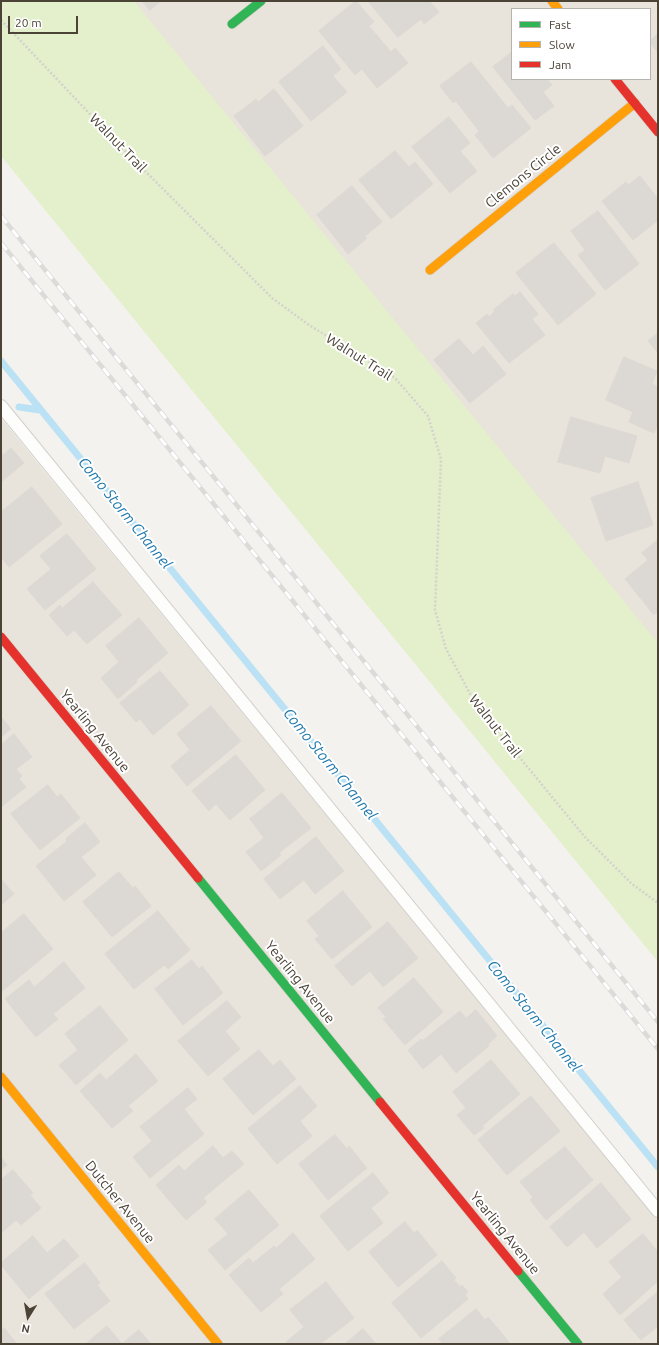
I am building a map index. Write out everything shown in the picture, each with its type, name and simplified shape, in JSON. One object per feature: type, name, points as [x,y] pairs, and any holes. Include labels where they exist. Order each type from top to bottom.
[{"type":"street","points":[[232,24],[261,1]]},
{"type":"street","points":[[616,80],[658,132]]},
{"type":"street","name":"Clemons Circle","points":[[430,270],[635,103]]},
{"type":"street","name":"Yearling Avenue","points":[[1,637],[578,1344]]},
{"type":"street","name":"Dutcher Avenue","points":[[1,1077],[218,1344]]},
{"type":"lane","points":[[1,406],[658,1211]]},
{"type":"path","name":"Walnut Trail","points":[[1,20],[122,148],[272,298],[308,325],[395,378],[428,416],[441,459],[435,610],[446,650],[475,703],[584,836],[632,884],[658,902]]},
{"type":"shaded area","points":[[128,1],[658,1],[658,657]]},
{"type":"shaded area","points":[[1,418],[658,1221],[658,1344],[1,1344]]},
{"type":"green space","points":[[1,1],[134,1],[658,643],[658,962],[1,156]]},
{"type":"building","points":[[142,1],[161,1],[150,10]]},
{"type":"building","points":[[356,1],[374,22],[369,26],[391,52],[395,48],[408,63],[377,88],[362,69],[355,75],[319,31]]},
{"type":"building","points":[[368,1],[429,1],[439,12],[424,24],[421,19],[398,37]]},
{"type":"building","points":[[658,34],[658,52],[651,44],[651,40]]},
{"type":"building","points":[[323,46],[341,69],[333,76],[347,92],[311,121],[279,82]]},
{"type":"building","points":[[511,53],[511,80],[548,80],[552,85],[543,92],[554,106],[535,120],[493,67]]},
{"type":"building","points":[[471,62],[508,108],[512,105],[531,128],[493,158],[475,135],[479,131],[456,101],[453,103],[440,86]]},
{"type":"building","points":[[274,89],[303,126],[265,156],[234,116],[256,99],[258,102]]},
{"type":"building","points":[[449,117],[470,143],[460,151],[477,171],[450,193],[412,147]]},
{"type":"building","points":[[395,151],[409,167],[415,162],[433,184],[391,219],[359,180]]},
{"type":"building","points":[[640,176],[658,199],[658,220],[633,240],[602,201],[626,182],[628,185]]},
{"type":"building","points":[[352,186],[382,222],[365,236],[367,238],[348,254],[317,215]]},
{"type":"building","points":[[598,211],[639,264],[605,290],[578,255],[585,250],[571,231]]},
{"type":"building","points":[[554,243],[596,294],[558,325],[516,273]]},
{"type":"building","points":[[520,292],[538,314],[532,319],[545,335],[509,363],[476,323],[487,314],[489,317],[495,311],[493,310],[513,294],[515,296]]},
{"type":"building","points":[[658,333],[658,353],[648,341]]},
{"type":"building","points":[[459,339],[473,355],[483,346],[506,374],[470,403],[434,360]]},
{"type":"building","points":[[624,357],[657,371],[652,384],[658,387],[658,424],[654,433],[629,422],[633,412],[606,400]]},
{"type":"building","points":[[571,417],[637,436],[629,463],[605,456],[600,473],[558,462]]},
{"type":"building","points":[[11,448],[24,463],[1,482],[1,452],[3,455]]},
{"type":"building","points":[[638,482],[653,525],[606,541],[591,498]]},
{"type":"building","points":[[32,487],[62,524],[9,567],[1,557],[1,512]]},
{"type":"building","points":[[67,534],[96,569],[45,610],[27,589],[51,569],[40,556]]},
{"type":"building","points":[[658,540],[658,611],[654,615],[625,579],[648,560],[642,553]]},
{"type":"building","points":[[93,582],[122,615],[87,644],[74,630],[67,636],[49,615],[60,605],[62,608]]},
{"type":"building","points":[[139,618],[168,653],[136,680],[137,682],[118,699],[101,678],[119,662],[106,646]]},
{"type":"building","points":[[160,671],[189,705],[153,735],[140,719],[136,722],[120,703]]},
{"type":"building","points":[[211,706],[241,741],[187,786],[171,766],[190,750],[177,734]]},
{"type":"building","points":[[1,717],[11,729],[1,737]]},
{"type":"building","points":[[14,734],[32,757],[16,769],[22,776],[19,779],[26,787],[1,807],[1,745]]},
{"type":"building","points":[[236,755],[265,790],[230,820],[216,804],[209,811],[192,791]]},
{"type":"building","points":[[48,785],[57,797],[61,794],[80,818],[40,850],[11,814]]},
{"type":"building","points":[[282,793],[311,828],[279,853],[281,855],[261,871],[246,852],[264,838],[250,819]]},
{"type":"building","points":[[85,823],[100,842],[81,857],[96,875],[64,901],[36,866],[67,841],[66,839]]},
{"type":"building","points":[[316,837],[344,871],[315,894],[304,880],[280,899],[264,879]]},
{"type":"building","points":[[119,872],[133,888],[135,886],[151,906],[112,937],[83,902]]},
{"type":"building","points":[[1,879],[14,894],[1,905]]},
{"type":"building","points":[[343,891],[372,927],[332,959],[315,939],[319,936],[307,921]]},
{"type":"building","points":[[158,911],[190,950],[168,969],[164,965],[134,989],[105,954]]},
{"type":"building","points":[[24,914],[53,949],[1,992],[1,960],[3,959],[1,956],[1,933]]},
{"type":"building","points":[[388,922],[418,958],[383,987],[370,971],[352,986],[335,966]]},
{"type":"building","points":[[192,960],[199,969],[202,966],[223,993],[183,1025],[155,989]]},
{"type":"building","points":[[64,962],[85,988],[53,1014],[58,1019],[36,1037],[5,999],[29,980],[34,987]]},
{"type":"building","points":[[414,978],[443,1012],[405,1045],[383,1019],[386,1017],[378,1008]]},
{"type":"building","points":[[227,1001],[241,1017],[225,1031],[240,1049],[208,1076],[178,1041]]},
{"type":"building","points":[[100,1006],[128,1040],[76,1085],[59,1065],[78,1050],[65,1034]]},
{"type":"building","points":[[476,1010],[497,1036],[488,1044],[489,1046],[456,1073],[441,1054],[423,1069],[408,1050],[421,1039],[422,1041],[460,1011],[466,1018]]},
{"type":"building","points":[[259,1050],[273,1066],[280,1060],[296,1079],[253,1115],[223,1079]]},
{"type":"building","points":[[136,1054],[158,1081],[128,1106],[133,1111],[112,1128],[80,1091],[100,1073],[106,1080]]},
{"type":"building","points":[[491,1060],[520,1094],[482,1126],[484,1128],[474,1135],[457,1115],[466,1108],[453,1092]]},
{"type":"building","points":[[300,1086],[317,1106],[300,1121],[312,1136],[277,1164],[248,1129]]},
{"type":"building","points":[[188,1088],[197,1099],[184,1109],[204,1134],[150,1178],[133,1157],[152,1141],[140,1127]]},
{"type":"building","points":[[531,1096],[560,1131],[507,1175],[478,1140]]},
{"type":"building","points":[[335,1135],[347,1149],[349,1146],[367,1168],[328,1200],[299,1164]]},
{"type":"building","points":[[213,1146],[223,1158],[232,1151],[244,1164],[203,1198],[207,1202],[186,1220],[156,1185],[179,1165],[184,1171]]},
{"type":"building","points":[[565,1147],[593,1180],[546,1220],[530,1200],[533,1197],[520,1182]]},
{"type":"building","points":[[1,1157],[7,1165],[1,1170]]},
{"type":"building","points":[[13,1170],[33,1193],[30,1195],[41,1208],[21,1225],[16,1220],[1,1233],[1,1180]]},
{"type":"building","points":[[373,1173],[389,1193],[371,1208],[383,1223],[348,1251],[320,1216]]},
{"type":"building","points":[[601,1183],[631,1219],[597,1248],[584,1232],[567,1247],[550,1227]]},
{"type":"building","points":[[249,1190],[279,1225],[225,1270],[208,1250],[228,1234],[215,1219]]},
{"type":"building","points":[[405,1222],[414,1233],[417,1230],[437,1255],[398,1287],[369,1252]]},
{"type":"building","points":[[293,1233],[315,1259],[279,1289],[283,1294],[261,1312],[229,1275],[249,1258],[253,1263],[274,1246],[276,1248]]},
{"type":"building","points":[[643,1234],[658,1252],[658,1281],[620,1315],[603,1294],[622,1277],[609,1262]]},
{"type":"building","points":[[33,1236],[47,1253],[64,1239],[79,1256],[29,1299],[1,1265],[1,1263]]},
{"type":"building","points":[[442,1261],[456,1278],[454,1280],[460,1287],[462,1285],[468,1292],[465,1294],[468,1299],[421,1338],[392,1303]]},
{"type":"building","points":[[85,1263],[100,1283],[97,1285],[110,1301],[74,1329],[45,1294]]},
{"type":"building","points":[[326,1282],[354,1318],[320,1344],[288,1344],[286,1342],[304,1327],[290,1310]]},
{"type":"building","points":[[658,1292],[658,1326],[641,1340],[624,1320]]},
{"type":"building","points":[[476,1309],[485,1320],[488,1317],[509,1342],[507,1344],[443,1344],[439,1339]]},
{"type":"building","points":[[107,1326],[122,1344],[86,1344]]},
{"type":"building","points":[[4,1328],[17,1344],[1,1344],[1,1331]]},
{"type":"building","points":[[363,1329],[376,1344],[345,1344]]},
{"type":"building","points":[[139,1330],[151,1344],[122,1344]]},
{"type":"waterway","name":"Como Storm Channel","points":[[1,361],[658,1167]]},
{"type":"waterway","points":[[19,407],[40,410]]},
{"type":"railway","points":[[1,216],[658,1022]]},
{"type":"railway","points":[[1,243],[658,1049]]},
{"type":"traffic: fast","points":[[232,24],[261,1]]},
{"type":"traffic: fast","points":[[198,878],[380,1102]]},
{"type":"traffic: fast","points":[[518,1271],[578,1344]]},
{"type":"traffic: slow","points":[[552,1],[557,8]]},
{"type":"traffic: slow","points":[[430,270],[635,103]]},
{"type":"traffic: slow","points":[[1,1077],[218,1344]]},
{"type":"traffic: jam","points":[[616,80],[658,132]]},
{"type":"traffic: jam","points":[[1,637],[198,878]]},
{"type":"traffic: jam","points":[[380,1102],[518,1271]]}]
